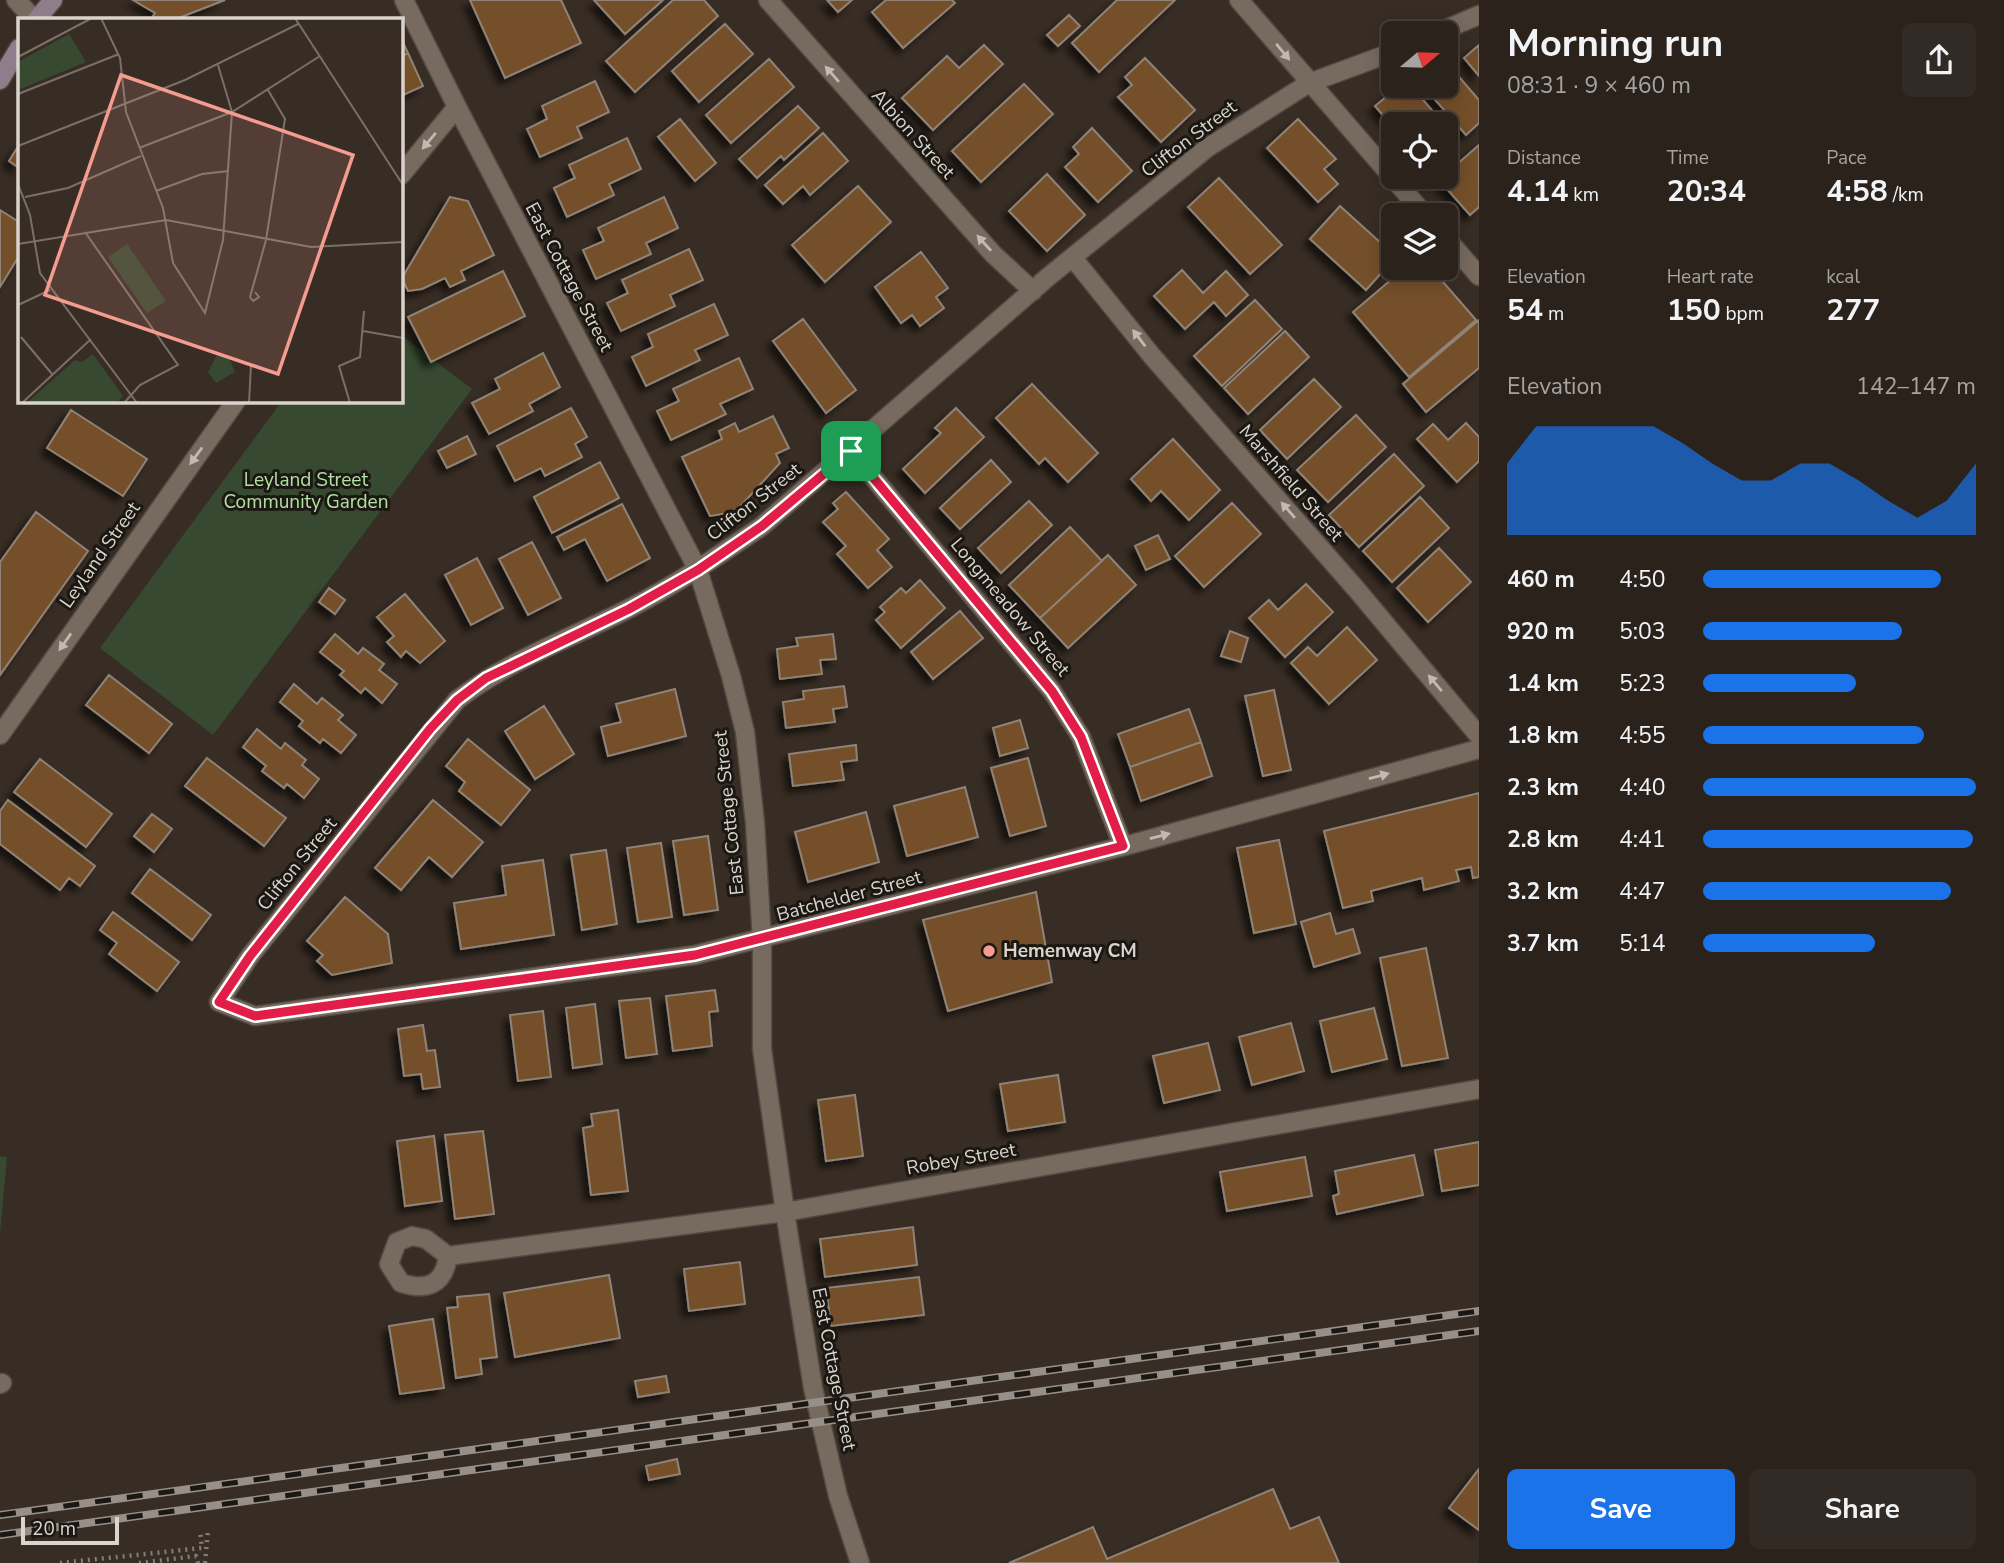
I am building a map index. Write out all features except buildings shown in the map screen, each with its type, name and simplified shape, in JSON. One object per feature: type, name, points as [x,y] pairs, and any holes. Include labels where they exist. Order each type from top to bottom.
[{"type":"main road","points":[[37,18],[53,0]]},
{"type":"main road","points":[[0,80],[18,50]]},
{"type":"street","points":[[16,0],[35,18]]},
{"type":"street","name":"East Cottage Street","points":[[404,0],[698,570],[745,732],[755,823],[762,940],[762,1049],[813,1388],[838,1496],[860,1563]]},
{"type":"street","name":"Albion Street","points":[[768,0],[993,254],[1033,291]]},
{"type":"street","points":[[1239,0],[1414,203]]},
{"type":"street","points":[[1458,24],[1479,15]]},
{"type":"street","name":"Clifton Street","points":[[219,1002],[250,956],[430,729],[457,700],[486,678],[629,609],[698,570],[762,526],[1033,291],[1207,148],[1309,83],[1381,56]]},
{"type":"street","points":[[402,174],[457,107]]},
{"type":"street","points":[[1458,252],[1479,276]]},
{"type":"street","name":"Marshfield Street","points":[[1073,258],[1152,356],[1357,590],[1479,736]]},
{"type":"street","name":"Leyland Street","points":[[0,735],[235,402]]},
{"type":"street","name":"Longmeadow Street","points":[[851,451],[1052,691],[1081,737],[1123,846]]},
{"type":"street","name":"Batchelder Street","points":[[219,1002],[255,1016],[695,955],[1123,846],[1479,749]]},
{"type":"street","name":"Robey Street","points":[[448,1256],[785,1212],[1479,1089]]},
{"type":"path","points":[[205,1563],[208,1530]]},
{"type":"path","points":[[60,1563],[202,1548],[200,1531]]},
{"type":"path","points":[[139,1563],[196,1556],[198,1563]]},
{"type":"green space","name":"Leyland Street Community Garden","points":[[402,336],[472,389],[213,735],[100,648],[281,402],[402,402]]},
{"type":"green space","points":[[0,1156],[7,1157],[0,1234]]},
{"type":"railway","points":[[0,1515],[1479,1311]]},
{"type":"railway","points":[[0,1535],[1479,1331]]},
{"type":"place","name":"Hemenway CM","points":[[989,951]]},
{"type":"route","points":[[851,451],[1052,691],[1081,737],[1106,796],[1123,846],[695,955],[255,1016],[219,1002],[250,956],[430,729],[457,700],[486,678],[629,609],[698,570],[762,526],[851,451]]}]
